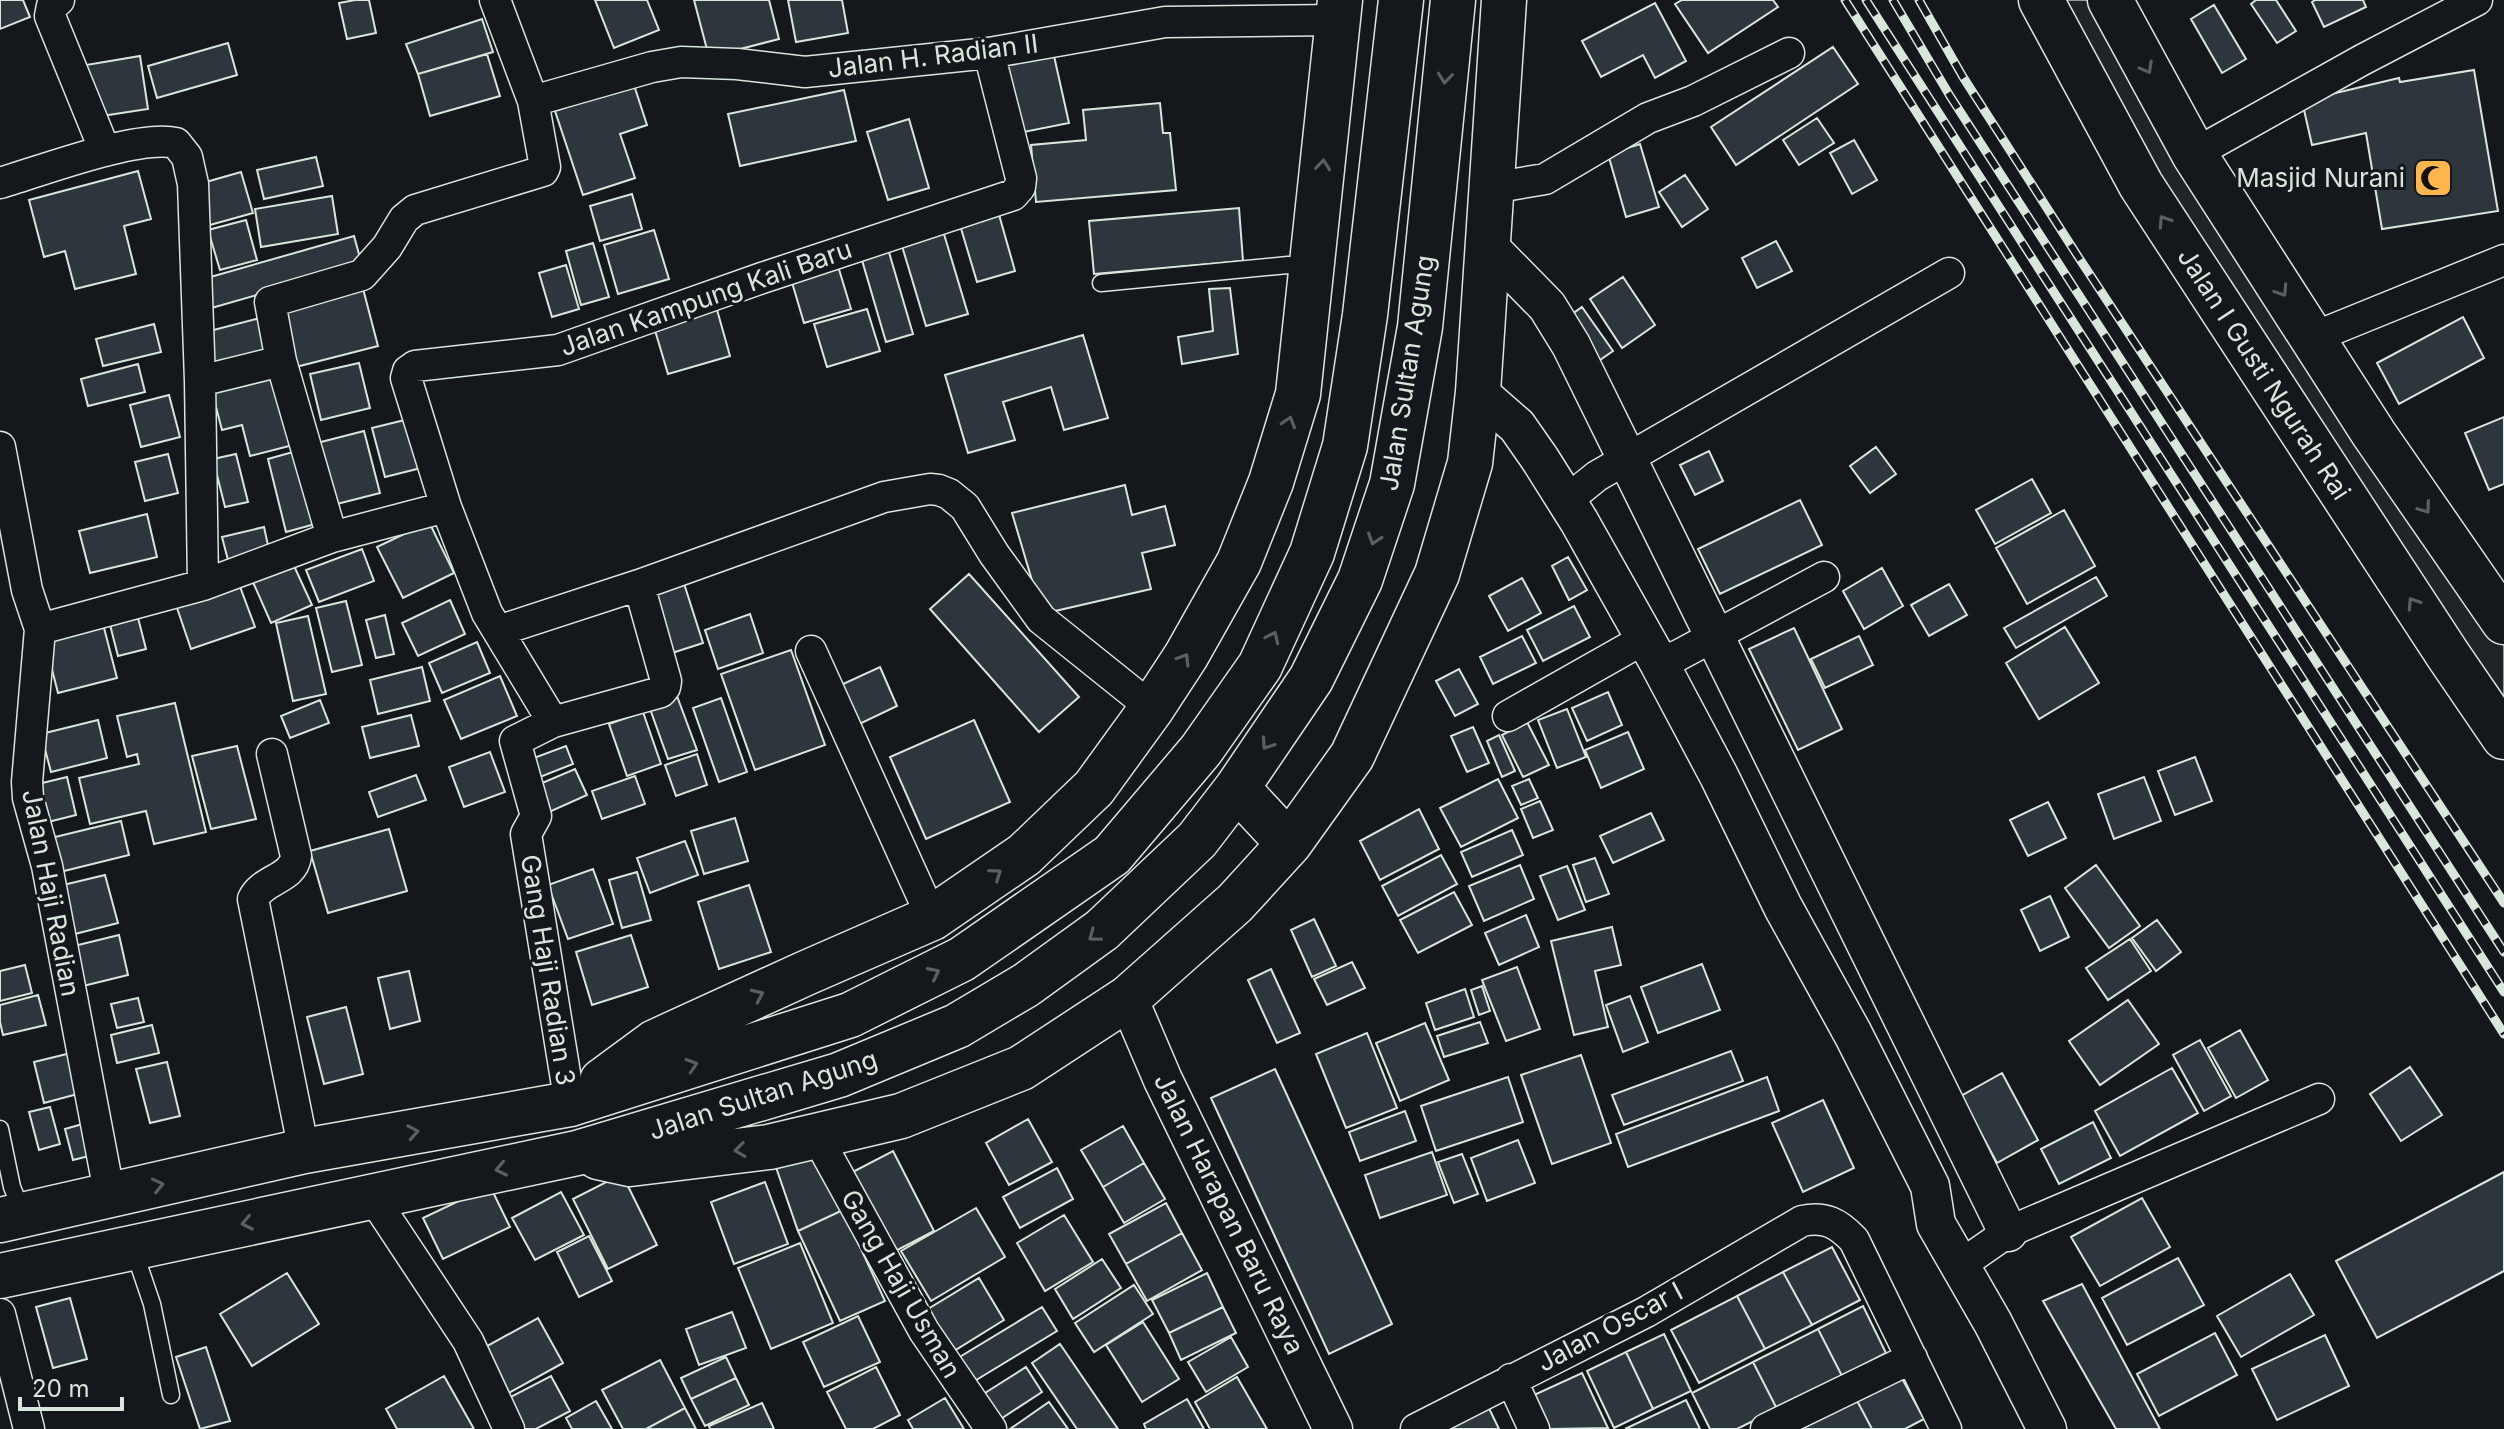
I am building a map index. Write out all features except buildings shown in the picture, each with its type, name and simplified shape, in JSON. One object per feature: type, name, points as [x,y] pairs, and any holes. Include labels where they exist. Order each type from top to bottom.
[{"type":"main road","name":"Jalan Sultan Agung","points":[[12,1218],[304,1151],[570,1104],[850,1015],[962,959],[1112,855],[1201,750],[1260,666],[1312,553],[1345,446],[1365,315],[1401,0]]},
{"type":"main road","name":"Jalan Sultan Agung","points":[[0,1276],[577,1153],[839,1075],[957,1026],[1026,985],[1102,930],[1197,840],[1237,788],[1311,679],[1360,580],[1392,484],[1420,327],[1453,0]]},
{"type":"main road","points":[[577,1153],[630,1164],[769,1147],[901,1116],[1021,1068],[1128,998],[1235,903],[1289,844],[1352,756],[1437,574],[1470,463],[1478,392],[1504,0]]},
{"type":"main road","name":"Jalan I Gusti Ngurah Rai","points":[[2041,0],[2141,185],[2504,737]]},
{"type":"main road","points":[[2110,0],[2194,154],[2374,434],[2499,615],[2448,655]]},
{"type":"main road","points":[[570,1104],[655,1042],[932,918],[1024,855],[1094,788],[1152,708],[1186,656],[1239,562],[1271,482],[1298,394],[1338,10]]},
{"type":"main road","points":[[1237,788],[1289,844]]},
{"type":"main road","points":[[110,1197],[133,1247]]},
{"type":"street","points":[[59,0],[52,6],[50,16],[105,151]]},
{"type":"street","points":[[332,537],[281,361],[270,302],[362,275],[387,247],[404,219],[415,210],[543,171],[545,167],[533,101],[495,0]]},
{"type":"street","points":[[2194,154],[2477,0]]},
{"type":"street","name":"Jalan H. Radian II","points":[[533,101],[652,67],[681,62],[737,64],[805,72],[989,53],[1165,22],[1338,10]]},
{"type":"street","name":"Jalan Kampung Kali Baru","points":[[553,722],[487,613],[446,507],[406,378],[408,371],[415,366],[558,350],[1013,195],[1020,187],[1021,178],[989,53]]},
{"type":"street","points":[[1492,188],[1545,179],[1648,118],[1693,101],[1789,53]]},
{"type":"street","points":[[0,183],[105,151],[166,140],[176,143],[187,157],[193,184],[203,585]]},
{"type":"street","points":[[1488,246],[1547,306],[1571,345],[1680,647],[1807,949],[1930,1186],[1936,1224],[1993,1323],[2047,1429]]},
{"type":"street","points":[[2312,338],[2504,260]]},
{"type":"street","points":[[1566,501],[1613,466],[1949,273]]},
{"type":"street","points":[[200,381],[281,361]]},
{"type":"street","points":[[1478,392],[1517,426],[1566,501],[1680,647],[1858,925],[2008,1232]]},
{"type":"street","name":"Jalan Haji Radian","points":[[0,447],[13,593],[40,629],[28,798],[47,866],[110,1197]]},
{"type":"street","points":[[498,631],[639,585],[884,497],[939,490],[965,507],[1041,619],[1152,708]]},
{"type":"street","points":[[40,629],[203,585],[332,537],[446,507]]},
{"type":"street","points":[[1508,716],[1680,647],[1824,577]]},
{"type":"street","points":[[553,722],[661,692],[665,687],[666,681],[639,585]]},
{"type":"street","points":[[811,651],[932,918]]},
{"type":"street","name":"Gang Haji Radian 3","points":[[553,722],[515,741],[536,816],[525,832],[570,1104]]},
{"type":"street","points":[[272,754],[296,856],[295,865],[290,872],[256,891],[253,899],[304,1151]]},
{"type":"street","points":[[1807,949],[1858,925]]},
{"type":"street","name":"Jalan Harapan Baru Raya","points":[[1128,998],[1163,1080],[1333,1429]]},
{"type":"street","points":[[1959,1266],[2008,1232],[2319,1099]]},
{"type":"street","name":"Gang Haji Usman","points":[[816,1135],[924,1331],[991,1429]]},
{"type":"street","points":[[372,1196],[468,1341],[509,1429]]},
{"type":"street","name":"Jalan Oscar I","points":[[1416,1429],[1646,1312],[1802,1221],[1818,1218],[1841,1227],[1854,1240],[1912,1358]]},
{"type":"street","points":[[0,1314],[29,1429]]},
{"type":"street","points":[[1766,1429],[1912,1358],[1946,1429]]},
{"type":"street","points":[[1511,1379],[1534,1429]]},
{"type":"lane","points":[[1101,283],[1288,265],[1313,268]]},
{"type":"lane","points":[[0,1129],[12,1187],[12,1218]]},
{"type":"lane","points":[[133,1247],[152,1304],[171,1395]]},
{"type":"shaded area","points":[[2041,0],[2110,0],[2504,622],[2504,737]]},
{"type":"railway","points":[[1845,0],[2504,1034]]},
{"type":"railway","points":[[1866,0],[2504,992]]},
{"type":"railway","points":[[1893,0],[1950,96],[2504,952]]},
{"type":"railway","points":[[1919,0],[1963,77],[2079,258],[2504,903]]},
{"type":"place","name":"Masjid Nurani","points":[[2433,178]]}]
